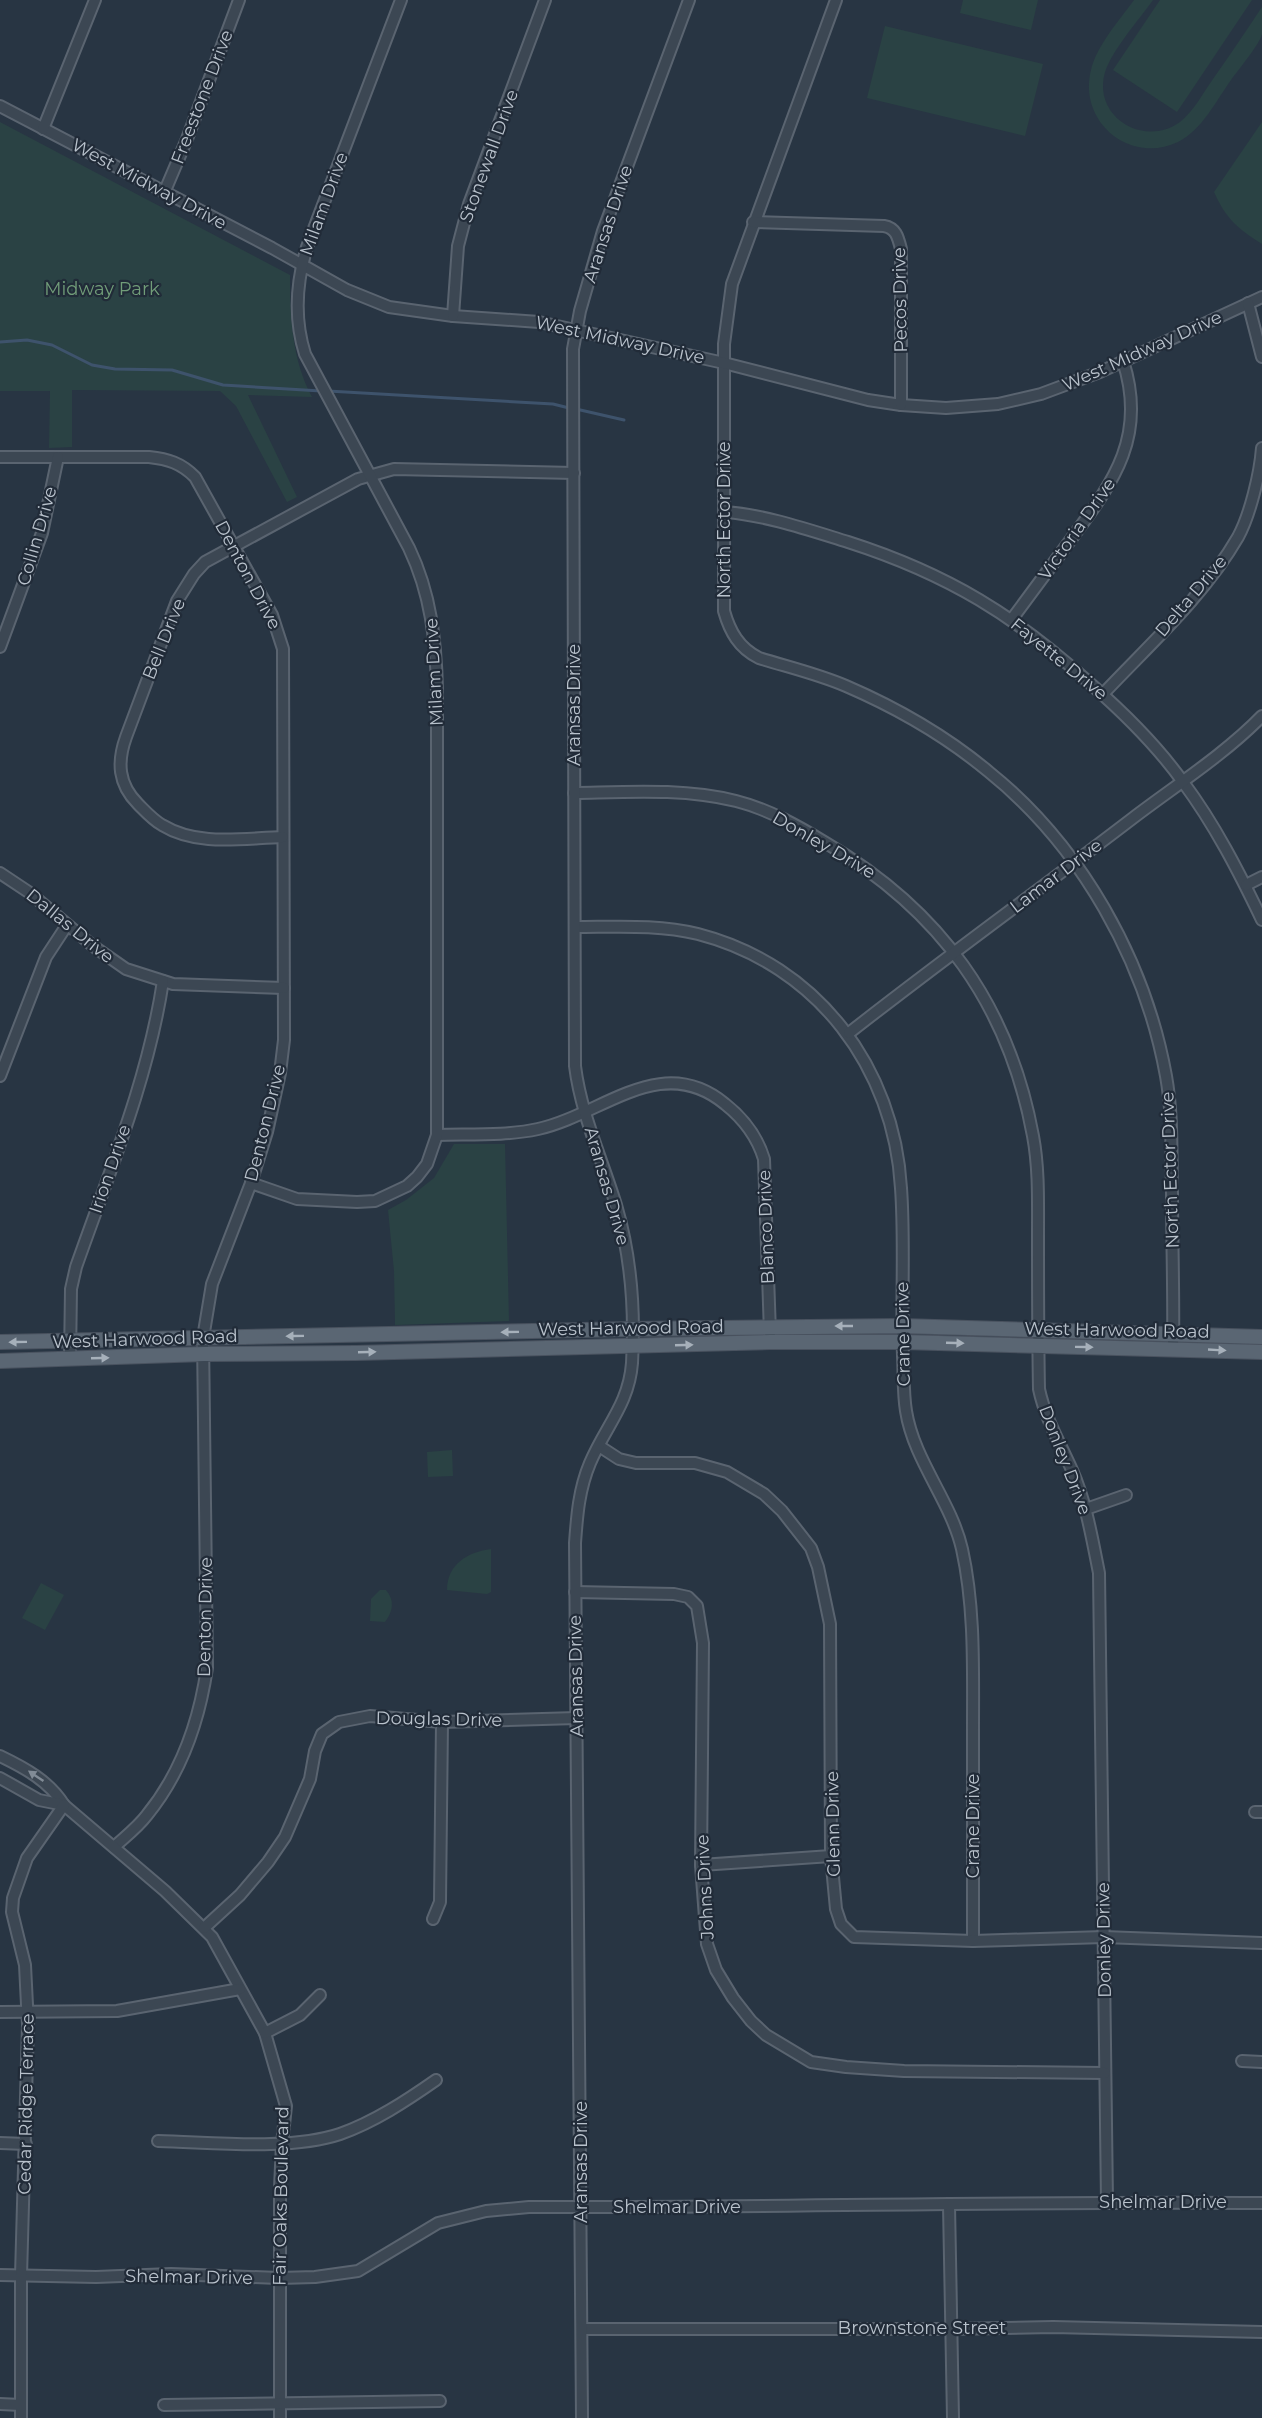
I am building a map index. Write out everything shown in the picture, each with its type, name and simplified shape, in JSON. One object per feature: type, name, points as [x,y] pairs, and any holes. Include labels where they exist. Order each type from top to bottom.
[{"type":"main road","name":"West Harwood Road","points":[[0,1342],[770,1326],[902,1326],[1262,1337]]},
{"type":"main road","points":[[329,1336],[329,1353]]},
{"type":"main road","name":"West Harwood Road","points":[[0,1361],[204,1354],[903,1341],[1038,1347],[1173,1348],[1262,1352]]},
{"type":"street","points":[[43,129],[95,0]]},
{"type":"street","name":"Freestone Drive","points":[[164,193],[187,139],[239,0]]},
{"type":"street","name":"Milam Drive","points":[[251,1183],[297,1199],[347,1202],[375,1200],[406,1186],[417,1177],[427,1164],[437,1135],[437,702],[434,627],[417,564],[305,354],[298,325],[297,309],[302,265],[401,0]]},
{"type":"street","name":"Stonewall Drive","points":[[453,316],[458,246],[467,213],[545,0]]},
{"type":"street","name":"Aransas Drive","points":[[582,2418],[575,1543],[582,1486],[599,1446],[620,1410],[626,1394],[632,1364],[632,1329],[631,1283],[622,1228],[585,1112],[575,1066],[573,349],[576,329],[603,231],[688,0]]},
{"type":"street","name":"North Ector Drive","points":[[836,0],[822,44],[753,222],[732,284],[725,327],[724,363],[724,611],[739,645],[759,658],[843,684],[892,708],[956,746],[990,772],[1018,798],[1048,829],[1075,863],[1122,943],[1137,978],[1166,1077],[1171,1134],[1173,1348]]},
{"type":"street","name":"West Midway Drive","points":[[0,106],[347,290],[389,306],[453,316],[539,322],[576,329],[724,363],[868,400],[901,405],[946,408],[998,404],[1070,385],[1262,297]]},
{"type":"street","name":"Pecos Drive","points":[[753,222],[884,226],[890,227],[897,234],[901,249],[901,405]]},
{"type":"street","points":[[1248,303],[1262,357]]},
{"type":"street","name":"Victoria Drive","points":[[1012,619],[1104,496],[1117,474],[1123,458],[1132,416],[1128,376],[1123,361]]},
{"type":"street","name":"Delta Drive","points":[[1103,694],[1203,586],[1239,536],[1247,513],[1262,448]]},
{"type":"street","name":"Collin Drive","points":[[0,648],[42,533],[58,457]]},
{"type":"street","name":"Denton Drive","points":[[0,458],[149,457],[165,458],[176,463],[195,477],[272,615],[283,649],[284,1040],[280,1073],[267,1132],[251,1183],[212,1284],[203,1338],[207,1668],[201,1707],[188,1745],[163,1793],[146,1817],[114,1848]]},
{"type":"street","name":"Bell Drive","points":[[283,837],[210,839],[188,837],[155,820],[132,798],[121,776],[120,753],[177,601],[194,574],[205,562],[358,479],[394,469],[574,474]]},
{"type":"street","name":"Fayette Drive","points":[[725,512],[743,513],[832,537],[912,565],[970,594],[1012,619],[1054,650],[1129,720],[1182,780],[1203,810],[1246,885],[1262,920]]},
{"type":"street","name":"Lamar Drive","points":[[849,1033],[1250,729],[1262,716]]},
{"type":"street","name":"Donley Drive","points":[[574,793],[688,793],[737,801],[772,814],[813,835],[877,875],[937,930],[976,984],[1002,1031],[1026,1103],[1033,1138],[1038,1192],[1039,1389],[1043,1407],[1072,1470],[1086,1509],[1100,1581],[1107,2202]]},
{"type":"street","name":"Dallas Drive","points":[[0,873],[30,893],[67,925],[126,969],[173,984],[284,988]]},
{"type":"street","points":[[1246,885],[1262,877]]},
{"type":"street","points":[[0,1076],[46,957],[67,925]]},
{"type":"street","name":"Crane Drive","points":[[575,927],[675,929],[729,945],[775,968],[809,992],[849,1033],[880,1090],[895,1136],[901,1188],[904,1392],[910,1430],[950,1514],[962,1548],[971,1611],[973,1941]]},
{"type":"street","name":"Irion Drive","points":[[70,1359],[71,1289],[76,1267],[142,1078],[153,1040],[163,981]]},
{"type":"street","name":"Blanco Drive","points":[[437,1135],[514,1133],[538,1129],[575,1118],[647,1085],[680,1083],[711,1094],[746,1123],[764,1159],[770,1342]]},
{"type":"street","name":"Glenn Drive","points":[[599,1446],[619,1458],[636,1463],[695,1463],[727,1472],[764,1494],[782,1511],[811,1548],[818,1567],[830,1624],[831,1856],[836,1909],[841,1924],[854,1937],[973,1941],[1104,1937],[1262,1943]]},
{"type":"street","points":[[1086,1509],[1126,1495]]},
{"type":"street","name":"Johns Drive","points":[[575,1592],[674,1594],[688,1597],[697,1606],[703,1643],[701,1865],[707,1944],[716,1970],[733,1998],[758,2028],[811,2062],[846,2067],[1105,2073]]},
{"type":"street","name":"Douglas Drive","points":[[204,1928],[240,1895],[268,1862],[285,1837],[310,1779],[315,1750],[322,1734],[339,1722],[370,1716],[442,1722],[577,1719]]},
{"type":"street","points":[[433,1919],[440,1902],[442,1722]]},
{"type":"street","name":"Fair Oaks Boulevard","points":[[0,1756],[31,1773],[55,1790],[64,1805],[204,1928],[212,1937],[265,2033],[286,2106],[282,2144],[279,2278],[280,2418]]},
{"type":"street","name":"Fair Oaks Boulevard","points":[[0,1778],[39,1800],[64,1805]]},
{"type":"street","name":"Cedar Ridge Terrace","points":[[21,2418],[21,2276],[28,2011],[25,1965],[12,1912],[13,1898],[27,1858],[64,1805]]},
{"type":"street","points":[[701,1865],[831,1856]]},
{"type":"street","points":[[0,2012],[117,2011],[240,1989]]},
{"type":"street","points":[[265,2033],[300,2015],[320,1995]]},
{"type":"street","points":[[1242,2061],[1262,2062]]},
{"type":"street","points":[[158,2141],[282,2144],[338,2134],[371,2120],[435,2080]]},
{"type":"street","points":[[0,2143],[26,2144]]},
{"type":"street","name":"Shelmar Drive","points":[[0,2275],[96,2277],[171,2274],[279,2278],[325,2276],[358,2271],[438,2223],[486,2211],[529,2207],[1107,2202],[1262,2203]]},
{"type":"street","points":[[949,2205],[953,2418]]},
{"type":"street","name":"Brownstone Street","points":[[582,2329],[1053,2327],[1262,2332]]},
{"type":"street","points":[[164,2405],[440,2401]]},
{"type":"street","points":[[0,2404],[21,2405]]},
{"type":"green space","points":[[963,0],[1038,0],[1031,30],[960,13]]},
{"type":"green space","points":[[1134,0],[1153,0],[1114,54],[1105,72],[1103,88],[1106,102],[1124,124],[1151,131],[1166,129],[1180,122],[1190,113],[1262,7],[1260,38],[1208,114],[1187,137],[1160,148],[1142,148],[1126,143],[1111,134],[1100,121],[1092,106],[1089,89],[1091,70],[1098,51]]},
{"type":"green space","points":[[1160,0],[1252,0],[1177,112],[1113,70]]},
{"type":"green space","points":[[885,26],[1043,64],[1025,136],[867,98]]},
{"type":"green space","name":"Midway Park","points":[[0,122],[290,275],[296,353],[312,397],[248,395],[297,497],[287,502],[236,406],[220,391],[72,390],[72,447],[49,448],[50,391],[0,391]]},
{"type":"green space","points":[[1262,122],[1262,244],[1234,222],[1223,209],[1214,192]]},
{"type":"green space","points":[[454,1144],[505,1144],[509,1321],[395,1325],[394,1271],[388,1210],[406,1200],[434,1178]]},
{"type":"green space","points":[[452,1450],[453,1476],[428,1477],[427,1452]]},
{"type":"green space","points":[[491,1549],[491,1592],[487,1594],[447,1590],[451,1573],[460,1561],[474,1553]]},
{"type":"green space","points":[[41,1583],[64,1595],[45,1630],[22,1618]]},
{"type":"green space","points":[[380,1590],[386,1590],[389,1594],[392,1602],[390,1614],[385,1622],[370,1621],[371,1599]]},
{"type":"waterway","points":[[0,342],[27,340],[52,345],[92,365],[115,369],[172,370],[223,385],[321,391]]},
{"type":"waterway","points":[[328,391],[553,404],[569,408]]},
{"type":"waterway","points":[[576,409],[624,420]]}]
